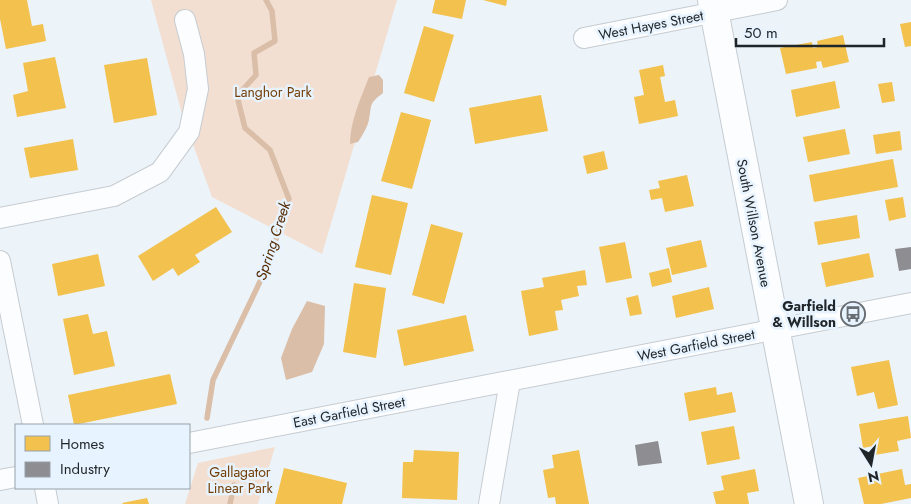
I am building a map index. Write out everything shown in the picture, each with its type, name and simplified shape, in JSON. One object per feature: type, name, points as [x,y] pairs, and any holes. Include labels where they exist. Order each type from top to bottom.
[{"type":"main road","name":"South Willson Avenue","points":[[713,6],[809,504]]},
{"type":"street","name":"West Hayes Street","points":[[584,38],[713,6],[777,0]]},
{"type":"street","points":[[0,218],[114,196],[160,172],[189,132],[198,89],[194,54],[185,20]]},
{"type":"street","points":[[0,261],[33,424]]},
{"type":"street","name":"West Garfield Street","points":[[510,381],[911,303]]},
{"type":"street","points":[[489,504],[510,381]]},
{"type":"street","name":"East Garfield Street","points":[[190,444],[510,381]]},
{"type":"street","points":[[0,480],[15,476]]},
{"type":"street","points":[[45,489],[48,504]]},
{"type":"green space","name":"Langhor Park","points":[[151,0],[397,0],[322,254],[212,197],[182,114]]},
{"type":"green space","name":"Gallagator Linear Park","points":[[275,447],[258,504],[185,504],[198,463]]},
{"type":"shaded area","points":[[379,75],[383,80],[383,93],[372,104],[368,123],[360,140],[350,144],[354,118],[369,77]]},
{"type":"shaded area","points":[[307,301],[325,306],[324,344],[312,372],[286,380],[281,358],[292,329]]},
{"type":"building: Homes","points":[[0,0],[27,0],[32,26],[43,24],[46,41],[6,49],[0,19]]},
{"type":"building: Homes","points":[[435,0],[466,0],[462,19],[432,13]]},
{"type":"building: Homes","points":[[483,0],[507,0],[506,6]]},
{"type":"building: Homes","points":[[911,22],[911,46],[905,47],[900,24]]},
{"type":"building: Homes","points":[[424,26],[454,35],[434,102],[404,93]]},
{"type":"building: Homes","points":[[843,35],[849,62],[823,68],[821,61],[816,62],[817,68],[786,74],[780,48],[812,42],[813,48],[818,47],[817,41]]},
{"type":"building: Homes","points":[[55,57],[66,108],[17,117],[13,95],[28,91],[23,63]]},
{"type":"building: Homes","points":[[147,58],[157,115],[114,123],[104,65]]},
{"type":"building: Homes","points":[[663,65],[665,76],[660,77],[665,102],[675,100],[678,116],[639,124],[634,97],[644,95],[639,70]]},
{"type":"building: Homes","points":[[835,81],[840,108],[796,117],[791,90]]},
{"type":"building: Homes","points":[[892,82],[895,101],[882,103],[878,84]]},
{"type":"building: Homes","points":[[541,95],[548,131],[475,144],[469,108]]},
{"type":"building: Homes","points":[[401,112],[431,120],[412,189],[381,181]]},
{"type":"building: Homes","points":[[845,129],[850,154],[808,162],[803,137]]},
{"type":"building: Homes","points":[[900,131],[902,150],[876,154],[873,135]]},
{"type":"building: Homes","points":[[73,139],[78,170],[30,178],[24,148]]},
{"type":"building: Homes","points":[[604,151],[608,169],[587,174],[583,156]]},
{"type":"building: Homes","points":[[893,159],[898,187],[814,202],[809,175]]},
{"type":"building: Homes","points":[[687,175],[694,206],[665,212],[662,198],[651,200],[649,190],[660,188],[658,181]]},
{"type":"building: Homes","points":[[372,195],[408,203],[391,275],[355,267]]},
{"type":"building: Homes","points":[[903,197],[906,217],[889,221],[885,200]]},
{"type":"building: Homes","points":[[216,207],[232,232],[195,255],[200,262],[178,276],[173,268],[153,281],[138,256]]},
{"type":"building: Homes","points":[[857,215],[860,238],[818,245],[814,222]]},
{"type":"building: Homes","points":[[431,224],[463,233],[444,304],[412,295]]},
{"type":"building: Homes","points":[[701,240],[707,267],[672,275],[666,248]]},
{"type":"building: Homes","points":[[625,242],[632,278],[606,283],[599,247]]},
{"type":"building: Homes","points":[[869,253],[874,277],[826,287],[821,263]]},
{"type":"building: Homes","points":[[98,254],[105,286],[58,296],[52,264]]},
{"type":"building: Homes","points":[[669,268],[672,282],[652,287],[649,273]]},
{"type":"building: Homes","points":[[585,270],[587,285],[577,286],[579,296],[561,300],[563,310],[555,311],[558,330],[529,336],[521,291],[544,287],[542,278]]},
{"type":"building: Homes","points":[[354,283],[386,288],[376,358],[343,352]]},
{"type":"building: Homes","points":[[709,287],[714,309],[676,318],[672,296]]},
{"type":"building: Homes","points":[[638,295],[642,314],[630,316],[626,298]]},
{"type":"building: Homes","points":[[88,314],[93,334],[107,331],[115,366],[74,375],[63,319]]},
{"type":"building: Homes","points":[[466,315],[474,351],[404,366],[397,330]]},
{"type":"building: Homes","points":[[889,360],[898,405],[878,409],[874,392],[857,396],[851,367]]},
{"type":"building: Homes","points":[[170,374],[177,404],[74,424],[68,395]]},
{"type":"building: Homes","points":[[716,387],[717,395],[732,392],[736,412],[689,421],[684,393]]},
{"type":"building: Homes","points":[[908,416],[911,438],[897,441],[899,451],[874,455],[873,446],[863,448],[859,424]]},
{"type":"building: Homes","points":[[734,426],[740,459],[707,465],[701,432]]},
{"type":"building: Homes","points":[[414,450],[459,452],[457,500],[402,498],[403,462],[413,462]]},
{"type":"building: Homes","points":[[579,450],[589,504],[556,504],[555,497],[548,498],[543,470],[554,468],[552,455]]},
{"type":"building: Homes","points":[[284,468],[347,483],[342,504],[275,504]]},
{"type":"building: Homes","points":[[755,469],[759,491],[747,493],[749,504],[716,504],[713,492],[724,490],[721,476]]},
{"type":"building: Homes","points":[[902,469],[905,485],[911,484],[911,498],[881,504],[864,504],[858,478]]},
{"type":"building: Homes","points":[[147,498],[149,504],[122,503]]},
{"type":"building: Industry","points":[[911,247],[911,269],[899,271],[895,249]]},
{"type":"building: Industry","points":[[658,441],[662,463],[638,466],[635,445]]},
{"type":"waterway","name":"Spring Creek","points":[[207,418],[213,380],[267,267],[289,199],[270,150],[245,128],[237,96],[256,75],[254,53],[275,41],[272,11],[266,0]]},
{"type":"waterway","name":"Spring Creek","points":[[230,504],[234,485]]},
{"type":"place","name":"Garfield & Willson","points":[[853,314]]}]
